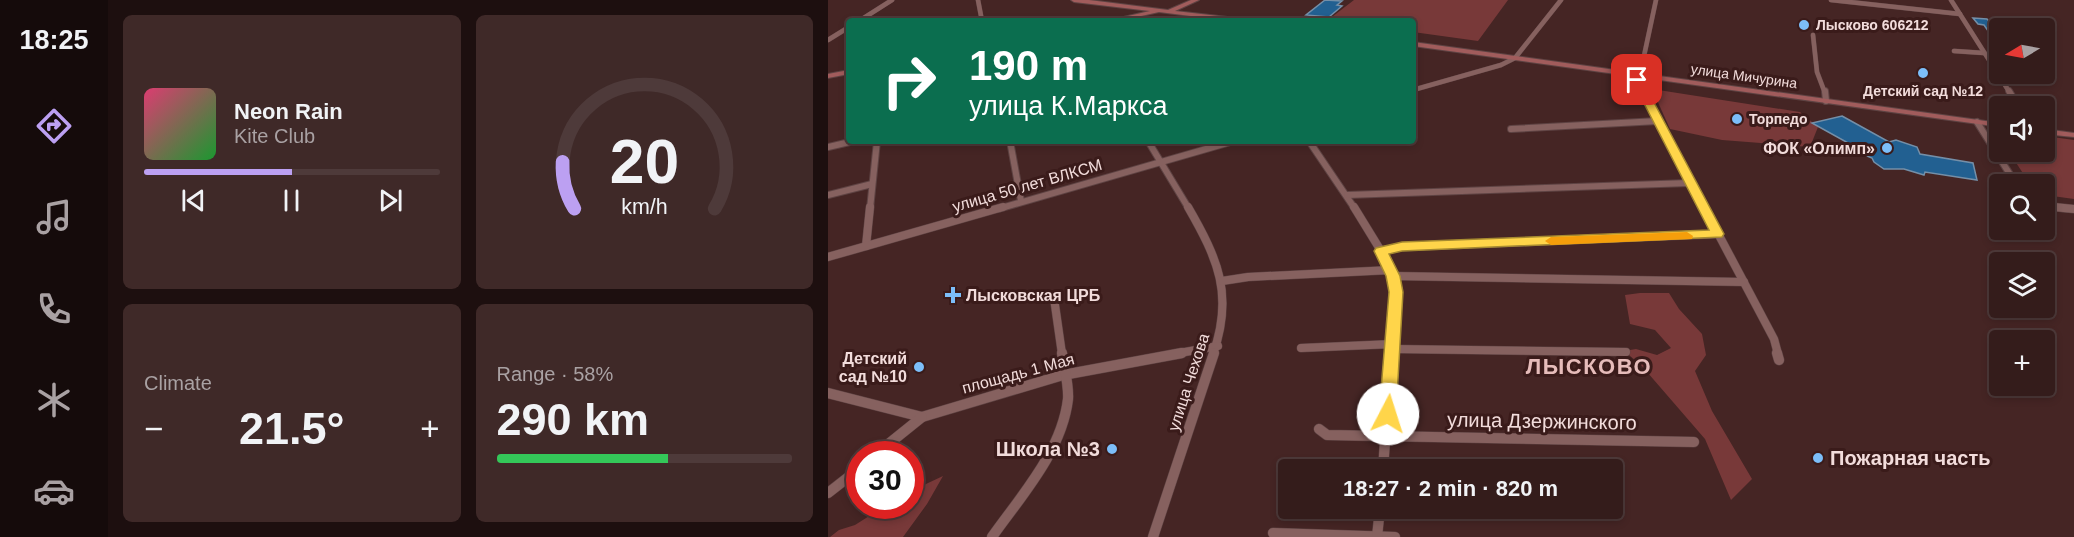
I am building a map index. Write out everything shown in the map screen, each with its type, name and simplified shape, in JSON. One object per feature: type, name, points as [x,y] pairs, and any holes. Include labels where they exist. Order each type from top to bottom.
[{"type":"main road","points":[[1074,0],[1224,18]]},
{"type":"main road","points":[[1124,18],[1169,10],[1196,0]]},
{"type":"main road","points":[[1140,15],[1147,8]]},
{"type":"main road","name":"улица Мичурина","points":[[1416,44],[1989,124]]},
{"type":"main road","points":[[828,76],[846,73]]},
{"type":"main road","points":[[2055,132],[2074,135]]},
{"type":"street","points":[[864,18],[892,0]]},
{"type":"street","points":[[978,0],[981,18]]},
{"type":"street","points":[[1416,89],[1501,65],[1515,58],[1561,0]]},
{"type":"street","points":[[1656,0],[1638,84],[1774,339],[1779,360]]},
{"type":"street","points":[[1831,0],[1960,14]]},
{"type":"street","points":[[1951,0],[2012,96]]},
{"type":"street","points":[[828,40],[846,29]]},
{"type":"street","points":[[1813,34],[1817,72],[1825,90],[1826,101]]},
{"type":"street","points":[[1954,51],[1984,53]]},
{"type":"street","points":[[1511,129],[1658,121]]},
{"type":"street","points":[[1977,122],[2010,174]]},
{"type":"street","points":[[828,147],[846,143]]},
{"type":"street","points":[[867,246],[877,144]]},
{"type":"street","points":[[1011,144],[1022,201]]},
{"type":"street","name":"улица Чехова","points":[[1150,144],[1210,250],[1222,281],[1218,346],[1209,364],[1153,537]]},
{"type":"street","name":"улица 50 лет ВЛКСМ","points":[[828,257],[1223,144]]},
{"type":"street","points":[[1311,144],[1347,195],[1392,273],[1396,292],[1384,459]]},
{"type":"street","points":[[1347,195],[1689,183]]},
{"type":"street","points":[[828,195],[872,184]]},
{"type":"street","points":[[2055,207],[2074,209]]},
{"type":"street","points":[[1381,251],[1402,246],[1717,234]]},
{"type":"street","points":[[1222,281],[1248,277],[1392,273],[1744,282]]},
{"type":"street","points":[[992,537],[1037,474],[1062,426],[1068,397],[1063,375],[1054,298]]},
{"type":"street","name":"площадь 1 Мая","points":[[922,417],[1063,375],[1218,346]]},
{"type":"street","points":[[1301,348],[1393,347],[1626,352]]},
{"type":"street","points":[[828,393],[922,417]]},
{"type":"street","points":[[892,441],[922,417]]},
{"type":"street","name":"улица Дзержинского","points":[[1319,429],[1327,435],[1694,442]]},
{"type":"street","points":[[828,493],[846,479]]},
{"type":"street","points":[[1377,537],[1379,519]]},
{"type":"street","points":[[1273,533],[1395,537]]},
{"type":"shaded area","points":[[1354,0],[1508,0],[1478,41],[1416,32],[1416,18],[1331,18]]},
{"type":"shaded area","name":"Торпедо","points":[[1652,89],[1800,112],[1818,127],[1810,147],[1722,140],[1670,129]]},
{"type":"shaded area","points":[[2055,137],[2074,140],[2074,199],[2055,196],[2055,174],[2023,174],[2016,162],[2055,162]]},
{"type":"shaded area","points":[[1669,293],[1679,309],[1702,334],[1706,355],[1695,371],[1712,411],[1752,479],[1731,500],[1705,439],[1641,365],[1624,351],[1636,349],[1657,355],[1671,348],[1655,330],[1630,324],[1625,295]]},
{"type":"shaded area","points":[[943,476],[924,508],[924,485]]},
{"type":"shaded area","points":[[864,519],[916,519],[903,537],[830,537],[839,530]]},
{"type":"building","points":[[1325,0],[1342,1],[1337,5],[1342,6],[1329,17],[1306,15]]},
{"type":"building","points":[[1973,18],[1987,19],[1989,32],[1984,25],[1978,24]]},
{"type":"building","name":"ФОК «Олимп»","points":[[1842,116],[1889,142],[1896,140],[1917,147],[1920,154],[1973,163],[1977,180],[1925,172],[1924,175],[1904,169],[1884,169],[1872,158],[1857,152],[1859,149],[1812,123]]},
{"type":"slow traffic","points":[[1551,241],[1687,236]]},
{"type":"place","name":"Лысково 606212","points":[[1804,25]]},
{"type":"place","name":"Детский сад №12","points":[[1923,73]]},
{"type":"place","name":"Торпедо","points":[[1737,119]]},
{"type":"place","name":"ФОК «Олимп»","points":[[1887,148]]},
{"type":"place","name":"Лысковская ЦРБ","points":[[953,295]]},
{"type":"place","name":"Детский сад №10","points":[[919,367]]},
{"type":"place","name":"Школа №3","points":[[1112,449]]},
{"type":"place","name":"Пожарная часть","points":[[1818,458]]},
{"type":"district","name":"ЛЫСКОВО","points":[[1589,366]]},
{"type":"route","points":[[1388,414],[1396,285],[1381,251],[1402,246],[1717,234],[1637,80]]}]
